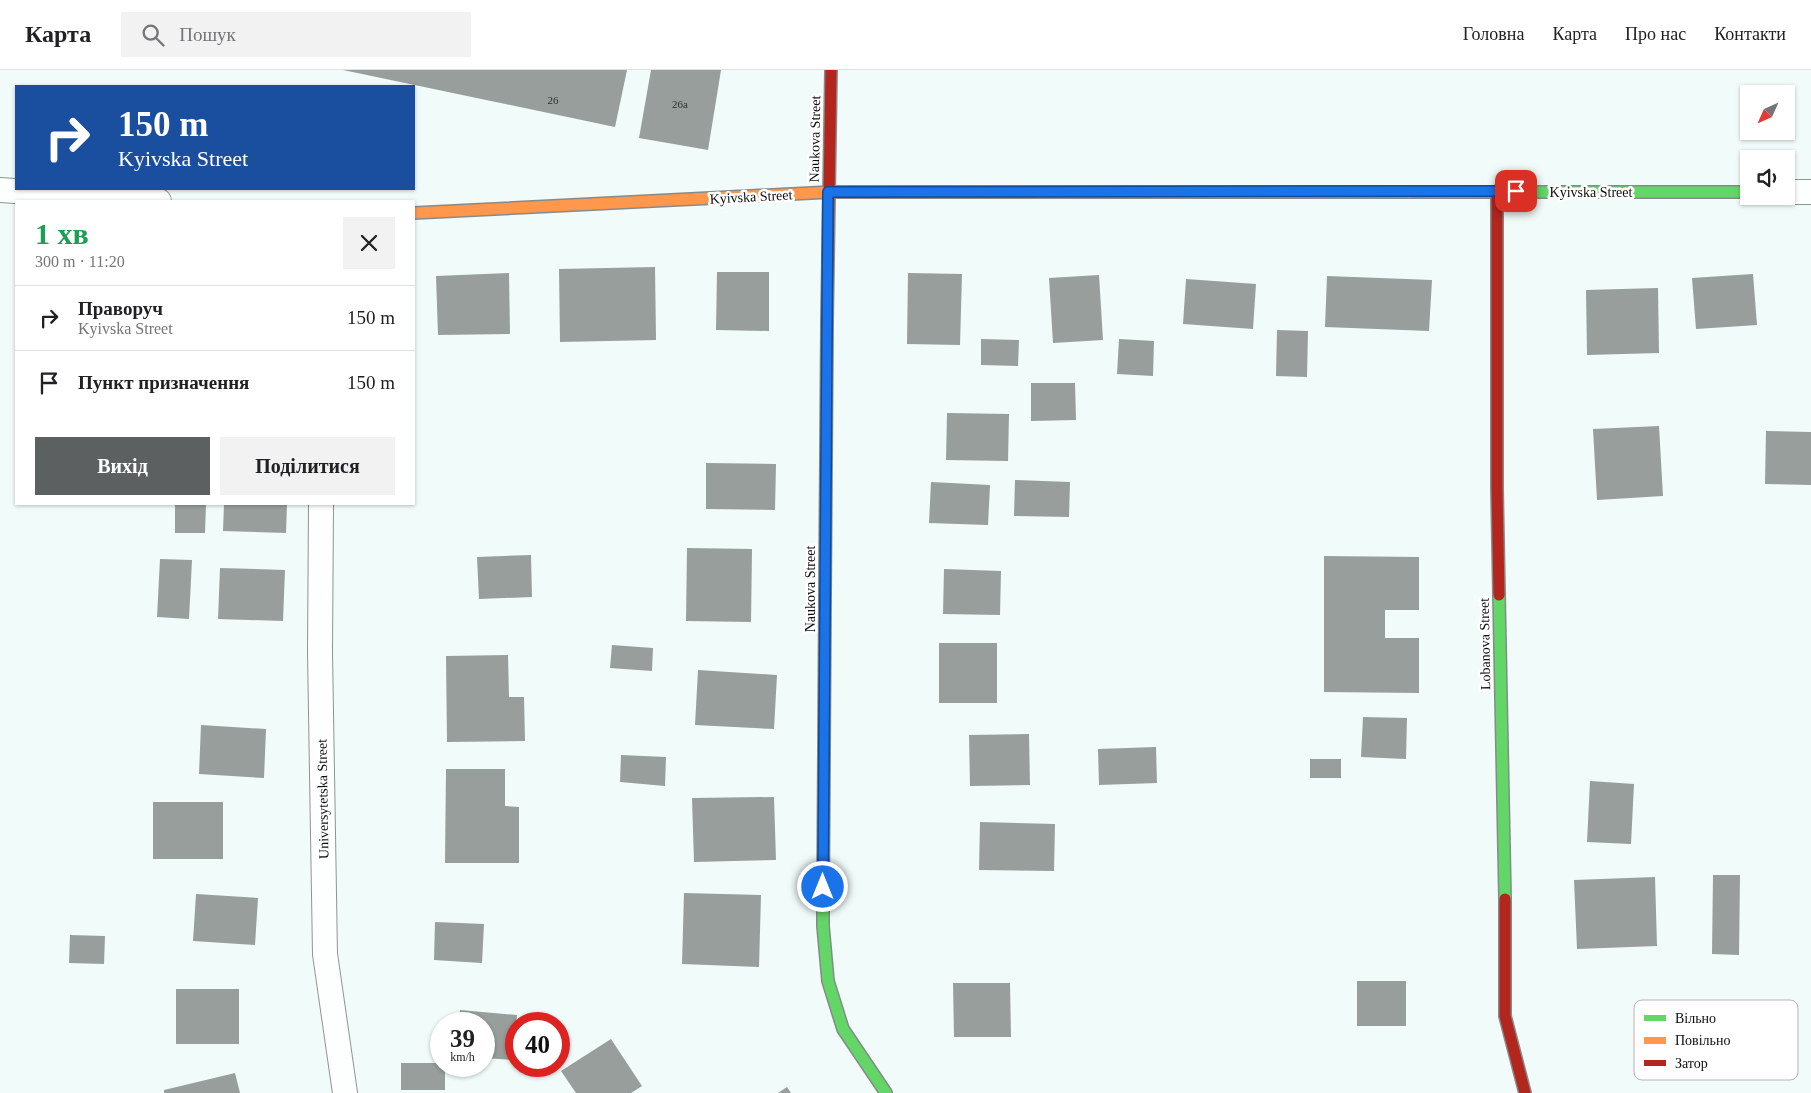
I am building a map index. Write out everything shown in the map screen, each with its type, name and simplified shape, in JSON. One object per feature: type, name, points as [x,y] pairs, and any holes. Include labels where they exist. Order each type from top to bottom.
[{"type":"street","name":"Naukova Street","points":[[831,70],[828,192],[823,926],[828,982],[843,1029],[886,1093]]},
{"type":"street","points":[[0,190],[145,200]]},
{"type":"street","name":"Lobanova Street","points":[[1497,191],[1497,488],[1505,886],[1505,1016],[1526,1093]]},
{"type":"street","name":"Kyivska Street","points":[[415,213],[828,192],[1740,192]]},
{"type":"street","points":[[1795,192],[1811,192]]},
{"type":"street","name":"Universytetska Street","points":[[321,505],[320,652],[325,954],[345,1093]]},
{"type":"building","points":[[343,70],[627,70],[615,127]]},
{"type":"building","points":[[651,70],[721,70],[708,150],[639,138]]},
{"type":"building","points":[[655,267],[656,340],[560,342],[559,269]]},
{"type":"building","points":[[717,272],[769,272],[769,331],[716,330]]},
{"type":"building","points":[[509,273],[510,334],[438,335],[436,276]]},
{"type":"building","points":[[908,273],[962,274],[960,345],[907,344]]},
{"type":"building","points":[[1753,274],[1757,325],[1696,329],[1692,278]]},
{"type":"building","points":[[1099,275],[1103,340],[1053,343],[1049,278]]},
{"type":"building","points":[[1327,276],[1432,280],[1429,331],[1325,327]]},
{"type":"building","points":[[1186,279],[1256,284],[1253,329],[1183,324]]},
{"type":"building","points":[[1658,288],[1659,353],[1587,355],[1586,290]]},
{"type":"building","points":[[1277,330],[1308,331],[1307,377],[1276,376]]},
{"type":"building","points":[[981,339],[1019,340],[1018,366],[981,365]]},
{"type":"building","points":[[1119,339],[1154,341],[1153,376],[1117,374]]},
{"type":"building","points":[[1031,383],[1075,383],[1076,420],[1031,421]]},
{"type":"building","points":[[947,413],[1009,414],[1008,461],[946,460]]},
{"type":"building","points":[[1659,426],[1663,496],[1597,500],[1593,429]]},
{"type":"building","points":[[1766,431],[1811,432],[1811,485],[1765,484]]},
{"type":"building","points":[[706,463],[776,464],[775,510],[706,509]]},
{"type":"building","points":[[1015,480],[1070,482],[1069,517],[1014,516]]},
{"type":"building","points":[[931,482],[990,485],[988,525],[929,523]]},
{"type":"building","points":[[175,505],[206,505],[205,533],[175,533]]},
{"type":"building","points":[[224,505],[287,505],[286,533],[223,531]]},
{"type":"building","points":[[687,548],[752,549],[751,622],[686,621]]},
{"type":"building","points":[[531,555],[532,597],[479,599],[477,557]]},
{"type":"building","points":[[1324,556],[1419,557],[1419,610],[1385,610],[1385,638],[1419,638],[1419,693],[1324,692]]},
{"type":"building","points":[[160,559],[192,560],[189,619],[157,617]]},
{"type":"building","points":[[220,568],[285,570],[283,621],[218,619]]},
{"type":"building","points":[[944,569],[1001,571],[1000,615],[943,614]]},
{"type":"building","points":[[939,643],[997,643],[997,703],[939,703]]},
{"type":"building","points":[[612,645],[653,648],[652,671],[610,668]]},
{"type":"building","points":[[508,655],[509,697],[524,697],[525,741],[447,742],[446,656]]},
{"type":"building","points":[[698,670],[777,675],[774,729],[695,725]]},
{"type":"building","points":[[1363,717],[1407,718],[1406,759],[1361,757]]},
{"type":"building","points":[[201,725],[266,729],[264,778],[199,774]]},
{"type":"building","points":[[1029,734],[1030,785],[970,786],[969,735]]},
{"type":"building","points":[[1156,747],[1157,783],[1099,785],[1098,749]]},
{"type":"building","points":[[621,755],[666,757],[665,786],[620,782]]},
{"type":"building","points":[[1310,759],[1341,759],[1341,778],[1310,778]]},
{"type":"building","points":[[446,769],[505,769],[505,806],[519,807],[519,863],[445,863]]},
{"type":"building","points":[[1590,781],[1634,784],[1631,844],[1587,842]]},
{"type":"building","points":[[774,797],[776,860],[694,862],[692,798]]},
{"type":"building","points":[[153,802],[223,802],[223,859],[153,859]]},
{"type":"building","points":[[980,822],[1055,824],[1054,871],[979,870]]},
{"type":"building","points":[[1713,875],[1740,875],[1739,955],[1712,954]]},
{"type":"building","points":[[1655,877],[1657,946],[1577,949],[1574,880]]},
{"type":"building","points":[[684,893],[761,895],[759,967],[682,964]]},
{"type":"building","points":[[196,894],[258,898],[255,945],[193,941]]},
{"type":"building","points":[[435,922],[484,924],[482,963],[434,960]]},
{"type":"building","points":[[70,935],[105,936],[104,964],[69,963]]},
{"type":"building","points":[[1357,981],[1406,981],[1406,1026],[1357,1026]]},
{"type":"building","points":[[953,983],[1010,983],[1011,1037],[954,1037]]},
{"type":"building","points":[[176,989],[239,989],[239,1044],[176,1044]]},
{"type":"building","points":[[460,1010],[483,1012],[460,1012]]},
{"type":"building","points":[[495,1013],[505,1014],[505,1059],[495,1059]]},
{"type":"building","points":[[611,1039],[642,1086],[631,1093],[576,1093],[565,1077],[570,1077],[570,1065]]},
{"type":"building","points":[[401,1063],[430,1063],[430,1077],[445,1077],[445,1090],[401,1090]]},
{"type":"building","points":[[235,1073],[240,1093],[164,1093],[164,1090]]},
{"type":"building","points":[[787,1087],[791,1093],[778,1093]]},
{"type":"traffic: fast","points":[[831,192],[1039,192]]},
{"type":"traffic: fast","points":[[1409,192],[1740,192]]},
{"type":"traffic: fast","points":[[1499,595],[1505,899]]},
{"type":"traffic: fast","points":[[823,906],[828,981],[843,1029],[886,1093]]},
{"type":"traffic: slow","points":[[415,213],[831,192]]},
{"type":"traffic: slow","points":[[1039,192],[1409,192]]},
{"type":"traffic: slow","points":[[825,593],[827,322]]},
{"type":"traffic: jam","points":[[827,322],[831,70]]},
{"type":"traffic: jam","points":[[1497,191],[1499,595]]},
{"type":"traffic: jam","points":[[823,906],[825,593]]},
{"type":"traffic: jam","points":[[1505,899],[1505,1016],[1525,1093]]},
{"type":"route","points":[[823,887],[828,192],[1516,191]]}]
